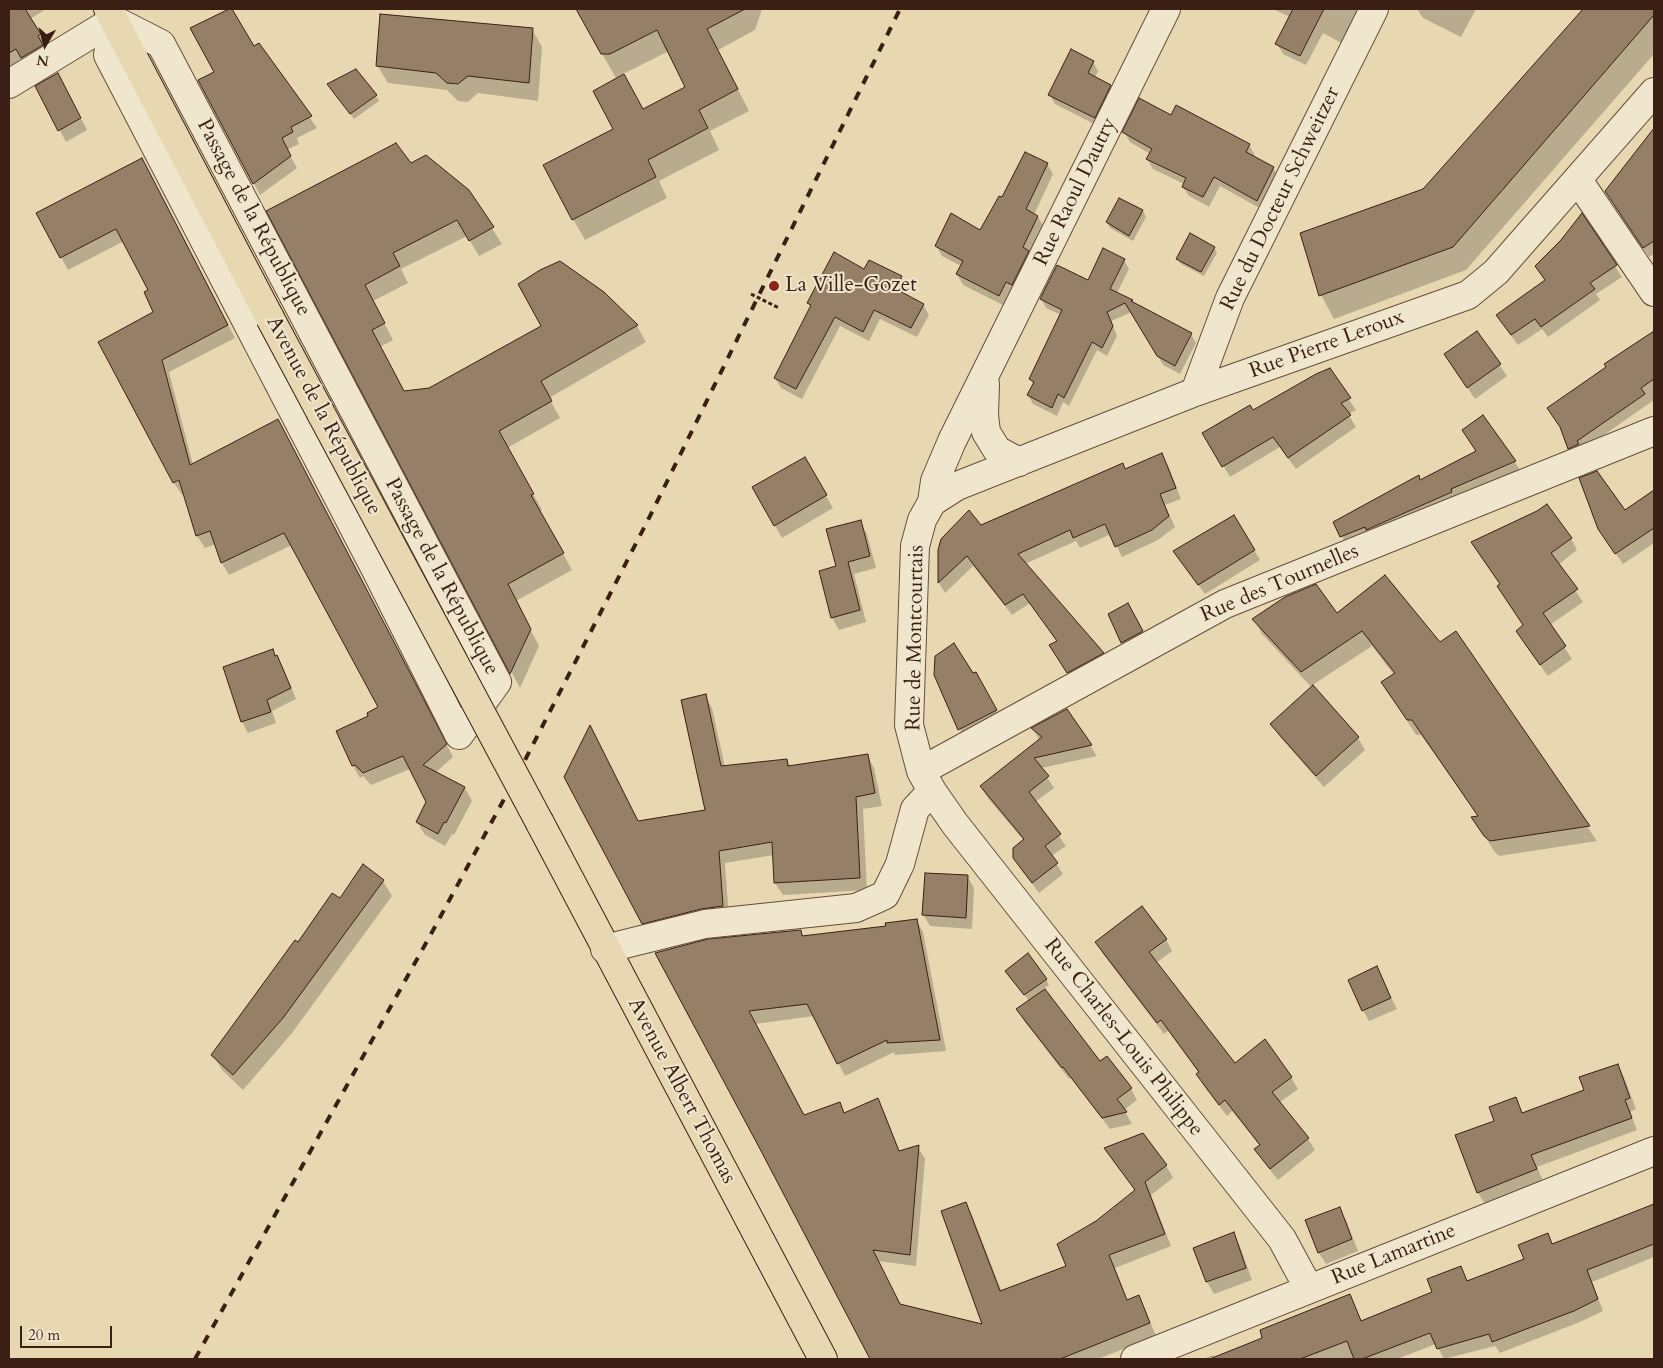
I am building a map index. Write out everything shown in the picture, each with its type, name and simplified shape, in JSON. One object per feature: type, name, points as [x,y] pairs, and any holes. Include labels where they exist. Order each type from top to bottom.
[{"type":"main road","name":"Avenue de la République","points":[[111,14],[270,318],[540,823]]},
{"type":"main road","name":"Avenue Albert Thomas","points":[[540,823],[823,1359]]},
{"type":"street","name":"Rue Raoul Dautry","points":[[932,502],[935,481],[952,442],[1166,9]]},
{"type":"street","name":"Rue du Docteur Schweitzer","points":[[1195,392],[1230,298],[1374,9]]},
{"type":"street","points":[[9,84],[111,14]]},
{"type":"street","name":"Passage de la République","points":[[111,14],[161,44],[497,682],[459,735],[376,570],[108,56],[111,14]]},
{"type":"street","name":"Rue Pierre Leroux","points":[[932,502],[957,486],[1195,392],[1468,294],[1496,272],[1654,92]]},
{"type":"street","points":[[1578,180],[1654,292]]},
{"type":"street","points":[[986,375],[984,415],[986,432],[997,450],[1018,462]]},
{"type":"street","name":"Rue des Tournelles","points":[[926,781],[1225,604],[1654,431]]},
{"type":"street","name":"Rue de Montcourtais","points":[[926,781],[909,725],[915,546],[922,520],[932,502]]},
{"type":"street","points":[[605,949],[705,924],[856,908],[885,895],[900,864],[915,809],[926,781]]},
{"type":"street","name":"Rue Charles-Louis Philippe","points":[[926,781],[955,824],[1282,1239],[1309,1289]]},
{"type":"street","name":"Rue Lamartine","points":[[1135,1359],[1654,1151]]},
{"type":"path","points":[[751,294],[779,308]]},
{"type":"building","points":[[9,9],[25,9],[41,34],[38,36],[43,45],[21,58],[16,49],[9,53]]},
{"type":"building","points":[[232,9],[254,46],[259,43],[312,116],[291,127],[293,132],[282,138],[291,156],[253,184],[198,80],[214,72],[190,28]]},
{"type":"building","points":[[576,9],[745,9],[707,29],[738,89],[699,110],[708,128],[648,160],[656,177],[572,220],[543,165],[613,129],[593,91],[624,74],[643,109],[685,87],[657,30],[610,54],[601,54]]},
{"type":"building","points":[[1293,9],[1324,9],[1300,56],[1275,44]]},
{"type":"building","points":[[1583,9],[1654,9],[1654,15],[1453,247],[1319,296],[1300,233],[1423,189]]},
{"type":"building","points":[[380,14],[533,28],[529,83],[468,76],[458,84],[447,83],[436,73],[376,66]]},
{"type":"building","points":[[1071,49],[1094,61],[1088,73],[1111,85],[1095,118],[1048,95]]},
{"type":"building","points":[[356,69],[377,95],[350,114],[327,84]]},
{"type":"building","points":[[58,73],[81,118],[58,131],[35,86]]},
{"type":"building","points":[[1139,98],[1171,115],[1176,105],[1250,144],[1246,152],[1274,167],[1257,201],[1214,177],[1203,197],[1182,187],[1186,178],[1146,159],[1152,149],[1122,132]]},
{"type":"building","points":[[1654,128],[1654,241],[1643,248],[1605,191]]},
{"type":"building","points":[[396,143],[411,163],[426,155],[469,190],[494,227],[469,241],[457,220],[393,253],[400,266],[365,285],[385,323],[372,330],[404,391],[429,388],[541,326],[518,284],[540,270],[560,261],[604,292],[638,325],[541,381],[552,401],[499,431],[534,494],[531,495],[564,553],[508,584],[531,629],[510,674],[266,211]]},
{"type":"building","points":[[1025,152],[1048,163],[1026,209],[1038,216],[1023,247],[1029,251],[1012,285],[1006,282],[999,296],[956,274],[963,261],[935,246],[951,213],[980,230],[999,196],[1002,197]]},
{"type":"building","points":[[142,158],[228,325],[162,360],[190,465],[278,419],[447,744],[423,765],[465,787],[438,834],[416,822],[426,802],[403,756],[363,773],[355,765],[352,766],[336,731],[368,716],[367,713],[378,707],[284,533],[221,563],[210,531],[196,536],[179,480],[173,483],[98,342],[153,312],[144,292],[148,290],[116,229],[60,258],[36,213]]},
{"type":"building","points":[[1119,198],[1143,210],[1129,236],[1106,222]]},
{"type":"building","points":[[1582,213],[1617,265],[1590,283],[1595,289],[1541,327],[1535,319],[1511,335],[1496,315],[1545,280],[1535,266],[1561,240]]},
{"type":"building","points":[[1190,233],[1215,247],[1201,272],[1176,259]]},
{"type":"building","points":[[1103,248],[1125,259],[1110,289],[1192,333],[1175,366],[1157,356],[1125,303],[1107,312],[1113,326],[1102,348],[1092,342],[1064,398],[1058,394],[1052,408],[1027,395],[1034,382],[1029,379],[1062,310],[1040,299],[1057,265],[1088,280]]},
{"type":"building","points":[[834,252],[864,269],[869,260],[902,276],[896,289],[924,304],[911,328],[874,310],[863,332],[835,317],[796,389],[774,378],[811,305],[807,303]]},
{"type":"building","points":[[1477,331],[1501,364],[1467,388],[1444,354]]},
{"type":"building","points":[[1654,331],[1654,379],[1641,388],[1645,394],[1577,441],[1579,444],[1568,449],[1560,427],[1547,408],[1606,367],[1604,364]]},
{"type":"building","points":[[1330,368],[1351,398],[1341,403],[1351,415],[1288,458],[1273,437],[1222,467],[1202,433],[1250,405],[1253,410]]},
{"type":"building","points":[[1483,415],[1516,461],[1451,489],[1452,492],[1366,530],[1365,527],[1340,537],[1333,522],[1419,475],[1420,480],[1476,451],[1462,430]]},
{"type":"building","points":[[1162,453],[1176,488],[1160,494],[1169,516],[1152,530],[1115,547],[1105,524],[1073,538],[1070,530],[1018,554],[1104,653],[1067,673],[1049,645],[1057,641],[1023,594],[1005,605],[967,556],[938,583],[938,550],[941,539],[969,510],[981,525],[1123,463],[1125,469]]},
{"type":"building","points":[[805,457],[827,495],[774,526],[752,487]]},
{"type":"building","points":[[1597,471],[1625,510],[1654,490],[1654,528],[1615,554],[1598,529],[1579,478]]},
{"type":"building","points":[[1547,504],[1572,538],[1551,553],[1578,589],[1543,613],[1566,646],[1540,665],[1516,631],[1523,625],[1497,586],[1500,584],[1471,542],[1537,511]]},
{"type":"building","points":[[1234,515],[1255,550],[1198,585],[1173,551]]},
{"type":"building","points":[[861,520],[870,556],[848,562],[860,610],[831,618],[819,571],[836,566],[826,529]]},
{"type":"building","points":[[1385,575],[1440,642],[1456,631],[1590,826],[1490,841],[1484,836],[1471,817],[1478,816],[1412,720],[1407,720],[1381,682],[1395,673],[1362,631],[1301,672],[1252,619],[1285,597],[1316,584],[1337,613]]},
{"type":"building","points":[[1128,603],[1143,631],[1121,643],[1108,614]]},
{"type":"building","points":[[954,643],[973,673],[976,672],[997,710],[958,730],[934,675],[935,656]]},
{"type":"building","points":[[273,649],[291,688],[267,700],[271,712],[241,722],[223,667]]},
{"type":"building","points":[[1313,685],[1359,737],[1316,776],[1270,724]]},
{"type":"building","points":[[706,694],[721,766],[787,759],[788,766],[868,754],[875,793],[856,797],[860,878],[774,883],[772,842],[719,851],[723,906],[701,909],[642,924],[564,777],[590,725],[638,821],[705,810],[681,700]]},
{"type":"building","points":[[1067,709],[1092,745],[1034,758],[1049,776],[1029,792],[1061,834],[1045,846],[1058,863],[1032,883],[1013,858],[1013,848],[1024,839],[980,786],[1042,737],[1031,728]]},
{"type":"building","points":[[363,864],[384,880],[283,1018],[233,1075],[211,1055],[295,940],[298,942],[332,893],[340,898]]},
{"type":"building","points":[[925,873],[968,875],[966,918],[922,915]]},
{"type":"building","points":[[1142,906],[1167,939],[1149,952],[1235,1063],[1265,1039],[1292,1077],[1272,1092],[1309,1138],[1270,1169],[1254,1149],[1260,1145],[1225,1100],[1219,1105],[1196,1074],[1199,1072],[1161,1020],[1157,1023],[1095,942]]},
{"type":"building","points":[[917,919],[940,1040],[887,1043],[887,1040],[837,1064],[807,1004],[749,1011],[804,1115],[840,1102],[844,1113],[878,1098],[899,1151],[919,1145],[910,1255],[873,1250],[900,1304],[982,1324],[941,1211],[966,1202],[1000,1291],[1066,1266],[1057,1244],[1096,1221],[1135,1190],[1104,1148],[1143,1133],[1167,1165],[1145,1182],[1165,1234],[1109,1255],[1127,1300],[1139,1295],[1150,1323],[1060,1359],[870,1359],[655,953],[708,939],[801,930],[802,936],[886,926],[885,923]]},
{"type":"building","points":[[1028,953],[1047,979],[1024,995],[1005,971]]},
{"type":"building","points":[[1377,966],[1391,998],[1362,1011],[1348,980]]},
{"type":"building","points":[[1045,989],[1100,1061],[1107,1056],[1132,1088],[1117,1099],[1127,1112],[1102,1118],[1016,1009]]},
{"type":"building","points":[[1618,1064],[1630,1098],[1625,1100],[1632,1118],[1531,1155],[1537,1169],[1477,1193],[1455,1135],[1494,1121],[1489,1107],[1516,1097],[1522,1113],[1584,1090],[1579,1077]]},
{"type":"building","points":[[1654,1204],[1654,1244],[1587,1270],[1598,1299],[1574,1311],[1492,1342],[1489,1334],[1437,1349],[1430,1333],[1362,1359],[1354,1359],[1347,1341],[1300,1359],[1212,1359],[1262,1338],[1260,1330],[1350,1294],[1361,1321],[1432,1292],[1427,1279],[1461,1266],[1467,1281],[1524,1259],[1518,1245],[1548,1233],[1552,1244]]},
{"type":"building","points":[[1340,1207],[1352,1239],[1318,1253],[1305,1220]]},
{"type":"building","points":[[1234,1232],[1246,1268],[1206,1282],[1193,1248]]},
{"type":"railway","points":[[195,1359],[522,766],[650,516],[900,9]]},
{"type":"place","name":"La Ville-Gozet","points":[[774,286]]}]
